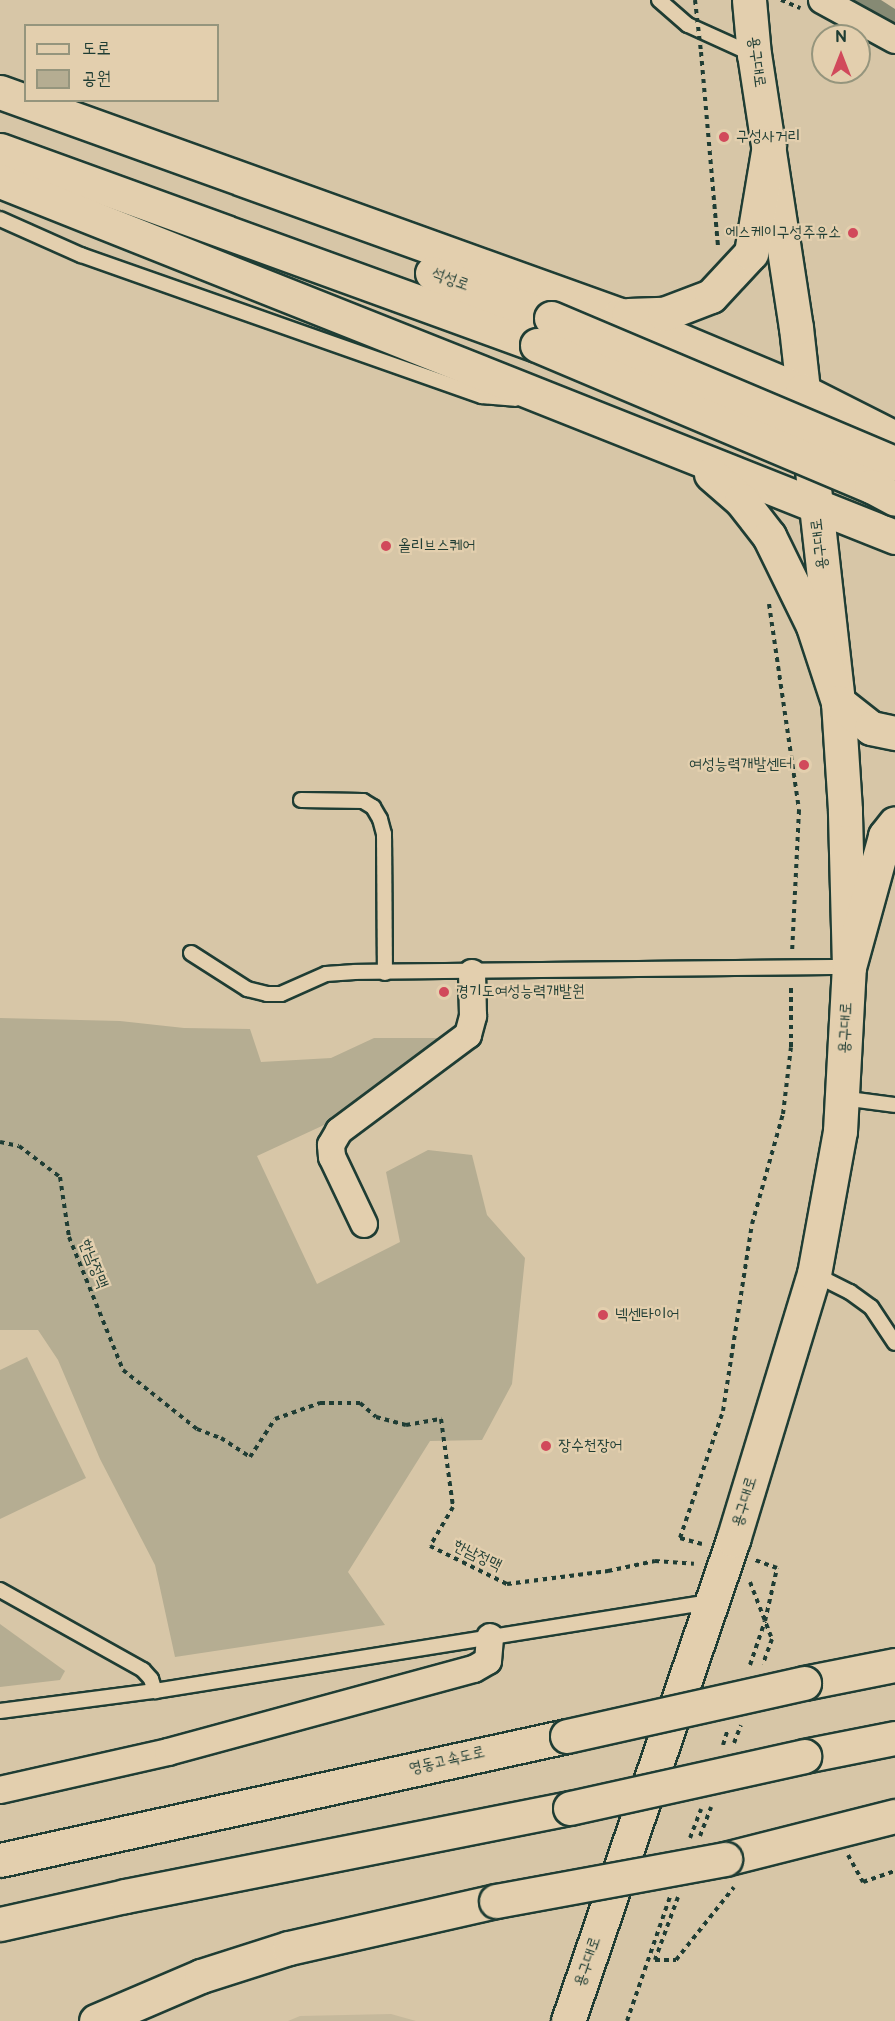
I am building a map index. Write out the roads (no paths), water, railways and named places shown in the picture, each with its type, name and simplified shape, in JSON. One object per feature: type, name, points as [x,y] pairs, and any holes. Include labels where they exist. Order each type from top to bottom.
[{"type":"main road","name":"용구대로","points":[[568,2021],[727,1559],[814,1274],[840,1131],[849,967],[846,810],[838,702],[796,328],[754,55],[749,0]]},
{"type":"main road","points":[[0,92],[24,101]]},
{"type":"main road","points":[[28,102],[620,315],[802,391],[895,438]]},
{"type":"main road","name":"석성로","points":[[0,112],[544,331],[895,463]]},
{"type":"main road","points":[[620,315],[664,314],[711,296],[750,253],[769,146]]},
{"type":"main road","name":"석성로","points":[[0,150],[544,331],[895,499]]},
{"type":"main road","points":[[0,181],[895,537]]},
{"type":"main road","points":[[561,404],[591,399],[605,392],[632,365],[641,347],[620,315]]},
{"type":"main road","points":[[657,442],[705,469],[741,500],[769,536],[813,626],[838,702],[871,728],[895,733]]},
{"type":"main road","points":[[849,967],[885,836],[895,823]]},
{"type":"main road","name":"영동고속도로","points":[[0,1858],[35,1853],[804,1683],[895,1665]]},
{"type":"main road","points":[[0,1924],[160,1888],[570,1808],[895,1738]]},
{"type":"main road","points":[[96,2021],[201,1976],[289,1948],[496,1900],[733,1869],[895,1816]]},
{"type":"street","points":[[822,0],[895,40]]},
{"type":"street","points":[[363,1224],[332,1157],[331,1145],[339,1131],[468,1035],[473,1016],[472,973]]},
{"type":"street","points":[[0,1790],[168,1752],[474,1669],[488,1661],[489,1637]]},
{"type":"lane","points":[[659,0],[688,25],[754,55]]},
{"type":"lane","points":[[0,219],[81,255],[482,396],[561,404]]},
{"type":"lane","points":[[301,800],[363,801],[373,807],[380,819],[384,834],[385,973]]},
{"type":"lane","points":[[191,953],[247,989],[267,994],[281,994],[326,974],[849,967]]},
{"type":"lane","points":[[842,1098],[895,1105]]},
{"type":"lane","points":[[814,1274],[850,1292],[871,1307],[895,1343]]},
{"type":"lane","points":[[0,1590],[143,1670],[151,1678],[156,1691]]},
{"type":"lane","points":[[0,1711],[156,1691],[712,1602]]},
{"type":"place","name":"구성사거리","points":[[724,137]]},
{"type":"place","name":"에스케이구성주유소","points":[[853,233]]},
{"type":"place","name":"올리브스퀘어","points":[[386,546]]},
{"type":"place","name":"여성능력개발센터","points":[[804,765]]},
{"type":"place","name":"경기도여성능력개발원","points":[[444,992]]},
{"type":"place","name":"넥센타이어","points":[[603,1315]]},
{"type":"place","name":"장수천장어","points":[[546,1446]]}]
